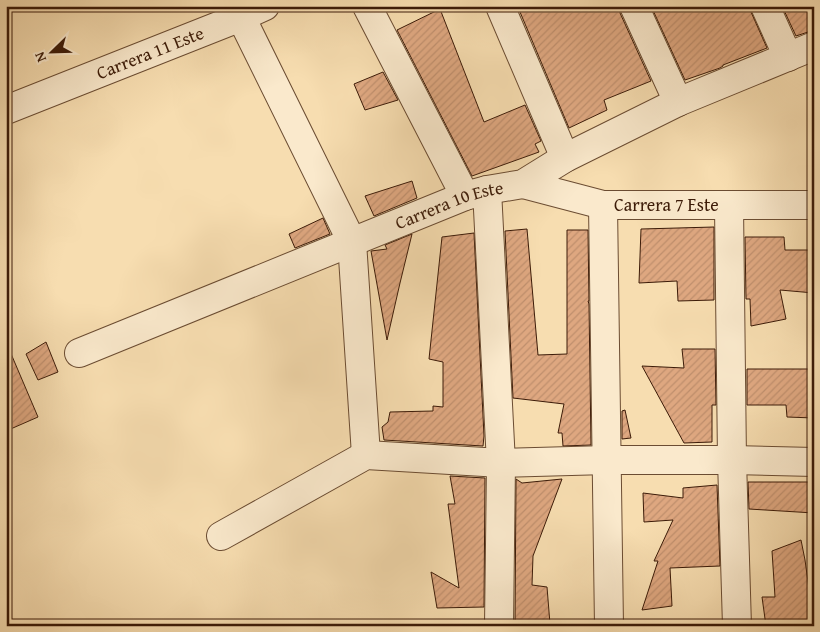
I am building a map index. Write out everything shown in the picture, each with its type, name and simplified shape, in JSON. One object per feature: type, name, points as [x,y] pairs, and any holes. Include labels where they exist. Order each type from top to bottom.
[{"type":"street","points":[[367,6],[476,193],[501,463],[498,626]]},
{"type":"street","points":[[500,6],[565,158]]},
{"type":"street","points":[[634,6],[678,102]]},
{"type":"street","points":[[765,6],[788,57]]},
{"type":"street","points":[[253,12],[352,242],[366,455]]},
{"type":"street","name":"Carrera 11 Este","points":[[6,110],[253,12]]},
{"type":"street","name":"Carrera 10 Este","points":[[79,353],[476,193],[523,184],[565,158],[678,102],[814,46]]},
{"type":"street","name":"Carrera 7 Este","points":[[523,184],[604,205],[814,205]]},
{"type":"street","points":[[604,205],[609,626]]},
{"type":"street","points":[[729,206],[732,460],[737,626]]},
{"type":"street","points":[[221,536],[366,455],[501,463],[607,460],[814,462]]},
{"type":"building","points":[[528,6],[619,6],[620,13],[651,81],[604,100],[607,110],[569,128],[520,12]]},
{"type":"building","points":[[651,6],[750,6],[767,48],[723,65],[720,68],[685,80]]},
{"type":"building","points":[[782,6],[814,6],[814,31],[796,36]]},
{"type":"building","points":[[440,9],[484,122],[525,105],[541,141],[535,144],[539,152],[472,176],[397,30]]},
{"type":"building","points":[[383,72],[398,100],[365,110],[354,84]]},
{"type":"building","points":[[412,181],[417,198],[374,216],[365,196]]},
{"type":"building","points":[[323,218],[330,234],[295,248],[289,234]]},
{"type":"building","points":[[714,227],[714,300],[678,301],[677,281],[639,283],[641,229]]},
{"type":"building","points":[[527,229],[538,355],[567,354],[567,230],[588,230],[591,445],[563,446],[562,433],[558,433],[564,404],[513,398],[505,231]]},
{"type":"building","points":[[474,233],[483,446],[384,440],[382,427],[388,422],[390,412],[433,411],[433,406],[443,407],[443,362],[429,359],[442,237]]},
{"type":"building","points":[[412,234],[387,340],[371,251],[387,249],[385,245]]},
{"type":"building","points":[[745,237],[784,237],[785,250],[814,250],[814,293],[780,290],[786,319],[751,326],[750,299],[746,299]]},
{"type":"building","points":[[6,342],[38,417],[6,431]]},
{"type":"building","points":[[46,342],[58,372],[38,380],[26,354]]},
{"type":"building","points":[[682,349],[715,349],[716,405],[712,405],[712,442],[684,443],[642,366],[684,368]]},
{"type":"building","points":[[747,369],[814,369],[814,418],[787,417],[786,405],[747,405]]},
{"type":"building","points":[[625,410],[631,438],[622,439],[622,411]]},
{"type":"building","points":[[450,476],[485,478],[484,607],[437,608],[431,572],[459,588],[448,504],[455,504]]},
{"type":"building","points":[[516,479],[522,483],[562,479],[533,556],[532,585],[547,587],[550,624],[515,626]]},
{"type":"building","points":[[748,482],[814,482],[814,513],[749,509]]},
{"type":"building","points":[[717,485],[720,566],[670,568],[672,606],[642,610],[658,561],[654,561],[673,520],[644,522],[643,493],[683,498],[683,488]]},
{"type":"building","points":[[801,540],[814,626],[766,626],[762,597],[775,597],[772,551]]}]
